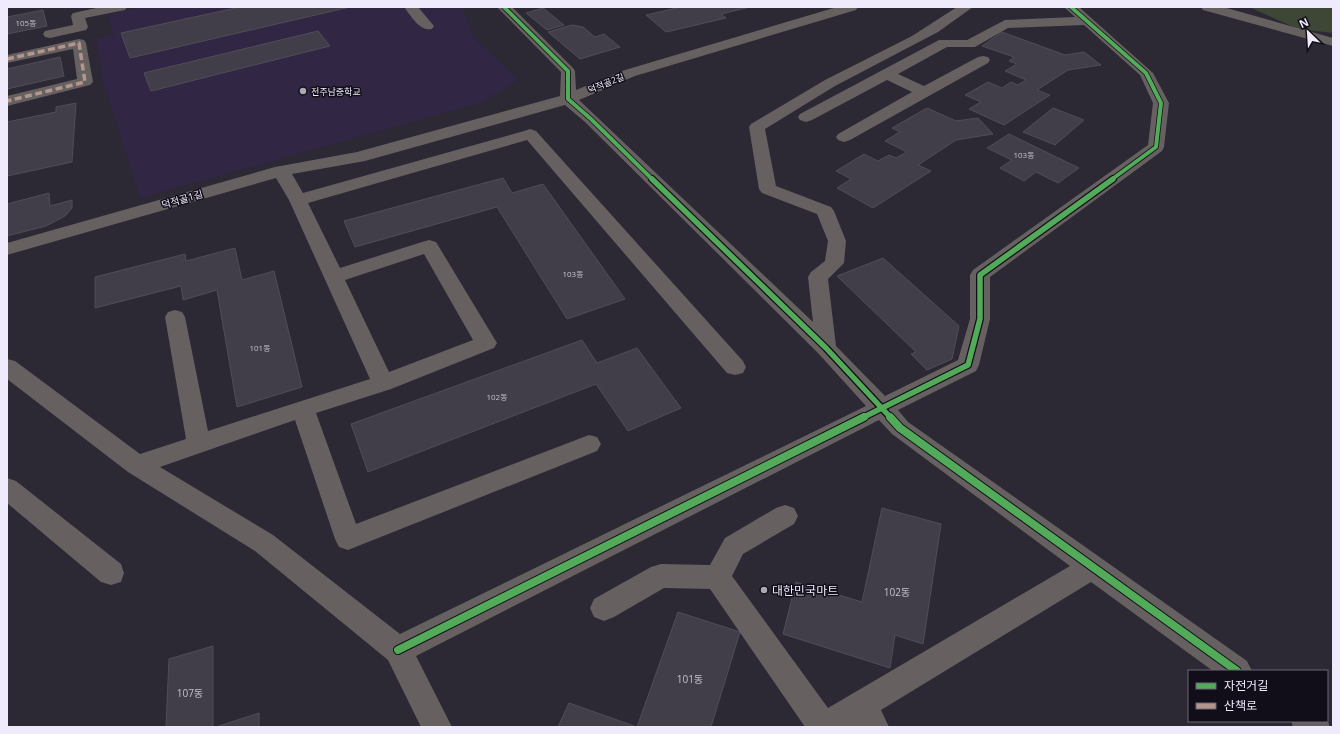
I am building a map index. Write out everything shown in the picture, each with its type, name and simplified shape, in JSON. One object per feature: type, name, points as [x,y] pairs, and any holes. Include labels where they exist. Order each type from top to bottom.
[{"type":"street","points":[[37,37],[81,27],[76,11],[120,7]]},
{"type":"street","points":[[411,7],[427,26]]},
{"type":"street","points":[[504,7],[568,71],[568,99],[597,124],[826,348],[900,428],[1236,670]]},
{"type":"street","name":"덕적골2길","points":[[359,157],[568,99],[630,73],[851,7]]},
{"type":"street","points":[[826,348],[818,277],[834,263],[837,241],[825,211],[768,189],[757,127],[831,83],[885,56],[947,22],[966,7]]},
{"type":"street","points":[[398,650],[968,365],[980,318],[980,275],[1156,147],[1161,103],[1146,73],[1071,7]]},
{"type":"street","points":[[1208,7],[1333,42]]},
{"type":"street","points":[[806,117],[944,43],[970,44],[1005,24],[1087,21]]},
{"type":"street","points":[[7,59],[79,43],[85,82],[7,100]]},
{"type":"street","points":[[844,137],[983,60]]},
{"type":"street","points":[[887,74],[924,92]]},
{"type":"street","points":[[298,200],[530,134],[734,368]]},
{"type":"street","name":"덕적골1길","points":[[7,249],[281,171],[359,157]]},
{"type":"street","points":[[281,171],[298,200],[383,382]]},
{"type":"street","points":[[137,465],[383,382],[486,344],[429,246],[334,276]]},
{"type":"street","points":[[175,317],[199,444]]},
{"type":"street","points":[[7,366],[137,465],[264,542],[398,650],[437,727]]},
{"type":"street","points":[[303,408],[348,539],[589,444]]},
{"type":"street","points":[[7,488],[111,573]]},
{"type":"street","points":[[717,577],[734,546],[785,516]]},
{"type":"street","points":[[717,577],[824,727],[867,717],[1092,567]]},
{"type":"street","points":[[604,608],[661,576],[717,577]]},
{"type":"shaded area","name":"전주남중학교","points":[[141,7],[462,7],[474,38],[519,80],[480,103],[140,198],[102,78],[96,38],[114,35],[108,14]]},
{"type":"green space","points":[[1249,7],[1333,7],[1333,33],[1298,29]]},
{"type":"building","points":[[240,7],[350,7],[130,58],[121,33]]},
{"type":"building","points":[[681,7],[750,7],[721,14],[726,18],[666,32],[646,15]]},
{"type":"building","points":[[543,8],[564,25],[547,30],[526,13]]},
{"type":"building","points":[[43,10],[47,26],[7,34],[7,17]]},
{"type":"building","points":[[572,25],[583,27],[595,37],[604,34],[620,47],[580,59],[548,32]]},
{"type":"building","points":[[318,31],[330,46],[151,91],[144,73]]},
{"type":"building","points":[[1002,32],[1065,55],[1084,52],[1101,65],[1068,70],[1037,90],[1050,95],[1004,125],[969,109],[981,102],[965,95],[988,82],[1002,88],[1011,82],[1018,85],[1026,80],[1005,71],[1017,64],[1009,61],[1014,57],[982,46]]},
{"type":"building","points":[[60,57],[64,76],[7,89],[7,69]]},
{"type":"building","points":[[76,103],[72,162],[7,176],[7,122],[56,112],[56,107]]},
{"type":"building","points":[[927,108],[956,121],[978,118],[993,134],[956,140],[918,165],[931,171],[873,208],[837,188],[851,179],[836,171],[864,154],[878,161],[889,155],[896,158],[907,152],[885,141],[900,132],[892,128]]},
{"type":"building","points":[[1053,108],[1084,120],[1055,145],[1023,132]]},
{"type":"building","points":[[1009,134],[1079,168],[1058,183],[1036,172],[1024,181],[1000,168],[1012,160],[987,148]]},
{"type":"building","points":[[503,178],[512,193],[543,184],[625,299],[567,319],[497,207],[355,247],[344,221]]},
{"type":"building","points":[[49,193],[50,206],[72,200],[72,208],[65,216],[46,226],[7,236],[7,204]]},
{"type":"building","points":[[235,248],[242,280],[274,271],[302,387],[237,407],[217,290],[183,300],[181,286],[95,308],[95,277],[185,254],[186,261]]},
{"type":"building","points":[[883,258],[959,326],[952,359],[927,370],[911,354],[916,352],[837,276]]},
{"type":"building","points":[[582,340],[597,363],[637,348],[681,408],[628,431],[596,384],[368,472],[351,424]]},
{"type":"building","points":[[882,508],[941,524],[923,644],[895,635],[890,668],[783,634],[796,582],[862,602]]},
{"type":"building","points":[[678,612],[740,632],[711,727],[637,727]]},
{"type":"building","points":[[213,646],[213,727],[166,727],[169,659]]},
{"type":"building","points":[[569,703],[637,727],[558,727]]},
{"type":"building","points":[[259,713],[259,727],[216,727]]},
{"type":"marked path","points":[[7,59],[79,43],[85,82],[7,101]]},
{"type":"cycle path","points":[[504,7],[568,71],[568,99],[591,119],[826,348],[900,428],[1236,670]]},
{"type":"cycle path","points":[[398,650],[968,365],[980,319],[980,275],[1156,147],[1161,103],[1146,73],[1071,7]]},
{"type":"place","name":"전주남중학교","points":[[303,91]]},
{"type":"place","name":"대한민국마트","points":[[764,590]]}]
